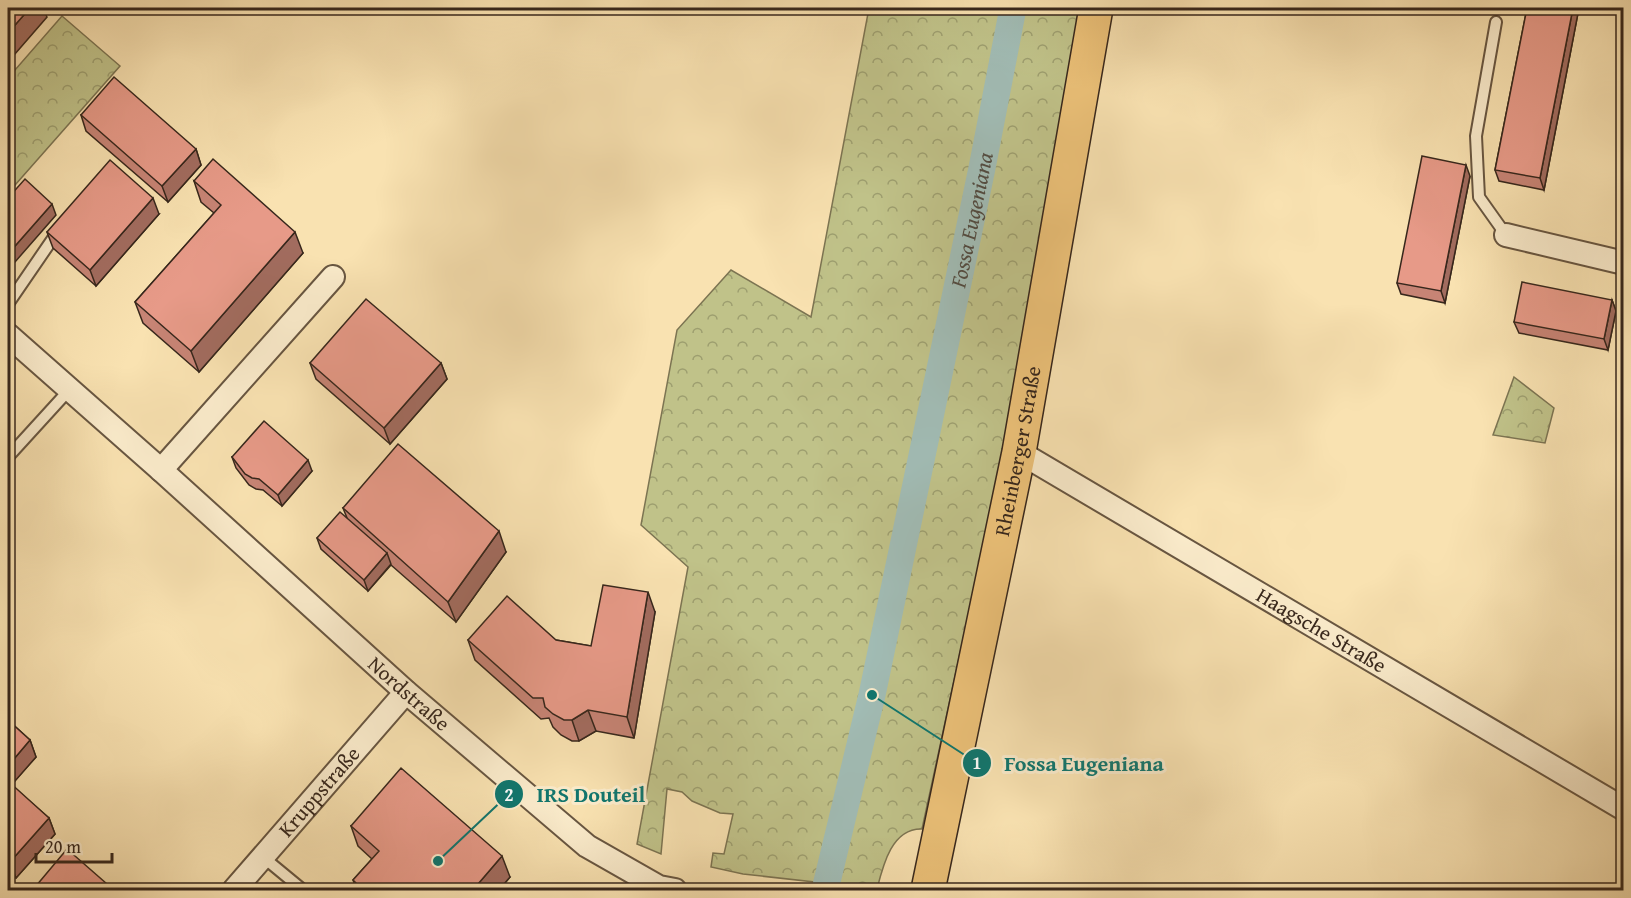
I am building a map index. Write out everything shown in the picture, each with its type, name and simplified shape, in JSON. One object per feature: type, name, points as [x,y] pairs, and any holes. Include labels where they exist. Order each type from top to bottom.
[{"type":"main road","name":"Rheinberger Straße","points":[[928,891],[1019,452],[1096,8]]},
{"type":"street","points":[[1506,235],[1623,263]]},
{"type":"street","points":[[161,470],[333,277]]},
{"type":"street","name":"Nordstraße","points":[[8,335],[406,692],[586,846],[659,887],[675,891]]},
{"type":"street","name":"Haagsche Straße","points":[[1019,452],[1623,809]]},
{"type":"street","name":"Kruppstraße","points":[[234,891],[406,692]]},
{"type":"lane","points":[[1496,22],[1476,136],[1479,197],[1506,235]]},
{"type":"lane","points":[[8,303],[64,222]]},
{"type":"lane","points":[[8,457],[70,390]]},
{"type":"lane","points":[[263,857],[303,891]]},
{"type":"green space","points":[[869,8],[1085,8],[1005,445],[922,829],[912,830],[896,841],[882,869],[877,889],[743,874],[711,867],[713,853],[724,854],[733,814],[720,813],[692,801],[682,792],[667,789],[661,854],[637,844],[688,567],[641,525],[677,330],[731,270],[811,317]]},
{"type":"green space","points":[[62,16],[120,66],[8,193],[8,78]]},
{"type":"green space","points":[[1514,377],[1554,408],[1545,443],[1493,435]]},
{"type":"building","points":[[8,8],[30,8],[8,33]]},
{"type":"building","points":[[1527,8],[1573,8],[1540,178],[1495,170]]},
{"type":"building","points":[[114,77],[196,149],[162,186],[81,115]]},
{"type":"building","points":[[1422,156],[1466,165],[1441,291],[1397,283]]},
{"type":"building","points":[[213,159],[295,232],[191,351],[135,302],[221,205],[194,181]]},
{"type":"building","points":[[110,160],[153,198],[90,270],[47,232]]},
{"type":"building","points":[[25,179],[52,204],[8,254],[8,198]]},
{"type":"building","points":[[1522,282],[1612,300],[1604,339],[1514,322]]},
{"type":"building","points":[[366,299],[441,363],[384,428],[310,363]]},
{"type":"building","points":[[264,421],[308,460],[278,495],[259,479],[245,474],[232,457]]},
{"type":"building","points":[[398,444],[499,531],[448,602],[343,508]]},
{"type":"building","points":[[340,512],[387,553],[364,580],[317,538]]},
{"type":"building","points":[[603,585],[648,592],[627,717],[588,710],[572,720],[564,720],[545,707],[543,698],[533,698],[468,640],[507,596],[556,640],[591,646]]},
{"type":"building","points":[[8,720],[30,740],[8,766]]},
{"type":"building","points":[[401,768],[502,856],[472,891],[364,891],[353,880],[379,851],[351,826]]},
{"type":"building","points":[[8,781],[49,818],[10,862],[8,860]]},
{"type":"building","points":[[67,849],[115,891],[42,891],[36,886]]},
{"type":"waterway","name":"Fossa Eugeniana","points":[[825,890],[872,695],[982,168],[1013,8]]},
{"type":"place","name":"Fossa Eugeniana","points":[[872,695]]},
{"type":"place","name":"IRS Douteil","points":[[438,861]]}]
